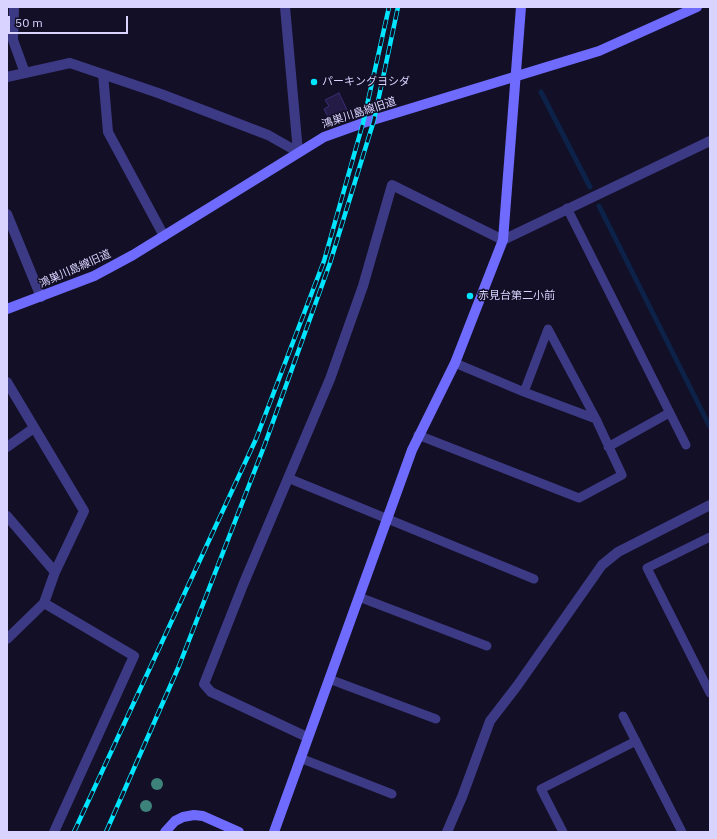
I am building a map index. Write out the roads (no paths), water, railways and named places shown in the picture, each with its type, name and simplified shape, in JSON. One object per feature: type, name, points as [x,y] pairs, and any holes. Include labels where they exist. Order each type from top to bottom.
[{"type":"street","points":[[14,7],[13,40],[25,73]]},
{"type":"street","points":[[285,7],[298,152]]},
{"type":"street","points":[[274,832],[307,737],[418,435],[455,363],[503,240],[521,7]]},
{"type":"street","name":"鴻巣川島線旧道","points":[[7,309],[94,276],[133,255],[324,137],[363,123],[599,51],[697,7]]},
{"type":"street","points":[[7,77],[70,63],[161,94],[268,136],[298,152]]},
{"type":"street","points":[[103,74],[108,132],[164,236]]},
{"type":"street","points":[[503,240],[567,208],[710,141]]},
{"type":"street","points":[[307,737],[211,692],[204,684],[330,379],[363,286],[392,185],[503,240]]},
{"type":"street","points":[[7,214],[41,297]]},
{"type":"street","points":[[7,382],[84,511],[55,572],[44,603],[7,639]]},
{"type":"street","points":[[7,447],[34,428]]},
{"type":"street","points":[[447,832],[462,797],[490,721],[517,686],[602,565],[618,552],[710,505]]},
{"type":"street","points":[[7,516],[55,572]]},
{"type":"street","points":[[44,603],[134,656],[54,832]]},
{"type":"street","points":[[165,832],[175,821],[183,817],[194,815],[203,816],[239,832]]},
{"type":"lane","points":[[567,208],[686,445]]},
{"type":"lane","points":[[418,435],[579,498],[622,475],[596,419],[548,329],[524,392]]},
{"type":"lane","points":[[455,363],[524,392],[596,419]]},
{"type":"lane","points":[[608,447],[669,413]]},
{"type":"lane","points":[[288,478],[534,578]]},
{"type":"lane","points":[[710,537],[646,568],[710,693]]},
{"type":"lane","points":[[359,597],[487,646]]},
{"type":"lane","points":[[329,679],[436,719]]},
{"type":"lane","points":[[623,716],[682,832]]},
{"type":"lane","points":[[563,832],[541,789],[636,741]]},
{"type":"lane","points":[[300,758],[392,794]]},
{"type":"waterway","points":[[541,92],[590,187]]},
{"type":"waterway","points":[[599,206],[710,427]]},
{"type":"railway","points":[[74,832],[256,439],[324,261],[363,123],[389,7]]},
{"type":"railway","points":[[106,832],[179,666],[265,444],[330,263],[374,120],[398,7]]},
{"type":"place","name":"パーキングヨシダ","points":[[314,82]]},
{"type":"place","name":"赤見台第二小前","points":[[470,296]]}]
